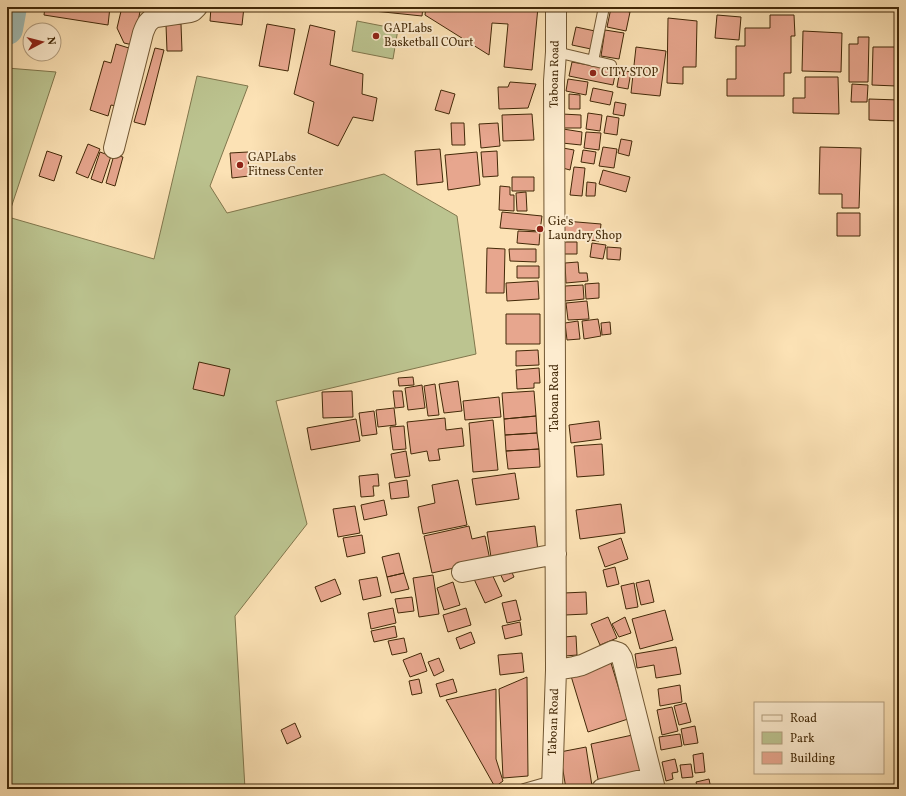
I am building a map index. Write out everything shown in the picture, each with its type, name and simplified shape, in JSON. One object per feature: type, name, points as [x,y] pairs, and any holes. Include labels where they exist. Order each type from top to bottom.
[{"type":"street","points":[[114,148],[143,33],[148,22],[156,17],[190,12],[197,7]]},
{"type":"street","name":"Taboan Road","points":[[552,785],[556,670],[554,81],[556,52],[556,7]]},
{"type":"street","points":[[462,572],[556,554]]},
{"type":"street","points":[[556,670],[582,665],[613,651],[619,653],[622,658],[653,783],[602,789]]},
{"type":"lane","points":[[593,61],[604,7]]},
{"type":"lane","points":[[556,52],[611,65]]},
{"type":"lane","points":[[524,789],[552,785]]},
{"type":"green space","name":"GAPLabs Basketball COurt","points":[[357,21],[398,29],[393,59],[352,51]]},
{"type":"green space","points":[[7,68],[56,72],[8,217],[154,259],[197,76],[248,86],[210,186],[227,213],[384,174],[457,216],[476,354],[276,401],[307,524],[235,616],[245,789],[7,789]]},
{"type":"building","points":[[45,7],[110,7],[108,25],[44,15]]},
{"type":"building","points":[[122,7],[141,7],[133,45],[124,43],[117,28]]},
{"type":"building","points":[[211,7],[244,7],[242,25],[210,21]]},
{"type":"building","points":[[345,7],[423,7],[422,16]]},
{"type":"building","points":[[426,7],[538,7],[532,70],[504,67],[508,24],[492,23],[489,55],[425,15]]},
{"type":"building","points":[[611,8],[630,12],[626,31],[607,27]]},
{"type":"building","points":[[717,15],[741,17],[739,40],[715,38]]},
{"type":"building","points":[[770,15],[794,15],[795,36],[791,36],[791,73],[784,73],[784,96],[727,96],[727,79],[736,79],[736,46],[745,46],[745,28],[770,28]]},
{"type":"building","points":[[668,18],[697,21],[696,67],[683,67],[683,84],[667,83]]},
{"type":"building","points":[[181,24],[182,51],[167,51],[166,25]]},
{"type":"building","points":[[267,24],[295,29],[288,71],[259,66]]},
{"type":"building","points":[[310,25],[335,31],[330,65],[363,74],[362,94],[377,98],[373,121],[353,117],[338,146],[308,133],[314,102],[294,94]]},
{"type":"building","points":[[576,27],[595,31],[591,49],[572,45]]},
{"type":"building","points":[[605,30],[624,33],[619,59],[601,56]]},
{"type":"building","points":[[803,31],[842,33],[841,72],[802,71]]},
{"type":"building","points":[[858,37],[869,37],[868,82],[849,82],[849,44],[858,44]]},
{"type":"building","points":[[116,44],[132,49],[116,106],[111,105],[108,116],[90,110],[104,61],[111,63]]},
{"type":"building","points":[[636,47],[666,51],[660,96],[631,93]]},
{"type":"building","points":[[873,47],[897,47],[896,86],[872,85]]},
{"type":"building","points":[[155,48],[164,50],[145,125],[134,122]]},
{"type":"building","name":"CITY STOP","points":[[572,62],[616,70],[613,85],[569,76]]},
{"type":"building","points":[[620,70],[631,72],[628,89],[617,87]]},
{"type":"building","points":[[805,77],[838,77],[839,114],[793,113],[793,98],[805,98]]},
{"type":"building","points":[[568,79],[588,82],[586,95],[566,91]]},
{"type":"building","points":[[510,82],[536,84],[528,108],[499,109],[498,87],[508,87]]},
{"type":"building","points":[[852,84],[868,85],[867,102],[851,102]]},
{"type":"building","points":[[593,88],[613,92],[610,105],[590,101]]},
{"type":"building","points":[[441,90],[455,94],[449,114],[435,110]]},
{"type":"building","points":[[569,94],[580,95],[580,109],[569,109]]},
{"type":"building","points":[[869,99],[899,100],[899,121],[869,120]]},
{"type":"building","points":[[615,102],[626,104],[624,116],[613,114]]},
{"type":"building","points":[[588,113],[602,115],[600,131],[586,129]]},
{"type":"building","points":[[532,114],[534,140],[503,141],[502,115]]},
{"type":"building","points":[[562,114],[581,115],[581,128],[562,128]]},
{"type":"building","points":[[607,116],[619,118],[617,135],[604,133]]},
{"type":"building","points":[[451,123],[464,123],[465,145],[452,145]]},
{"type":"building","points":[[498,123],[500,146],[481,148],[479,124]]},
{"type":"building","points":[[563,129],[582,132],[581,145],[562,143]]},
{"type":"building","points":[[586,132],[601,133],[599,150],[584,148]]},
{"type":"building","points":[[621,139],[632,141],[629,156],[618,153]]},
{"type":"building","points":[[88,144],[100,149],[88,178],[76,173]]},
{"type":"building","points":[[603,147],[617,149],[614,168],[599,166]]},
{"type":"building","points":[[820,147],[861,148],[859,208],[842,208],[842,194],[819,194]]},
{"type":"building","points":[[563,148],[574,150],[570,170],[559,167]]},
{"type":"building","points":[[440,149],[443,182],[417,185],[415,151]]},
{"type":"building","points":[[583,150],[596,152],[594,164],[581,162]]},
{"type":"building","points":[[47,151],[62,156],[54,181],[39,176]]},
{"type":"building","points":[[497,151],[498,176],[483,177],[481,152]]},
{"type":"building","points":[[100,152],[111,156],[102,183],[91,179]]},
{"type":"building","name":"GAPLabs Fitness Center","points":[[248,152],[249,176],[232,178],[230,153]]},
{"type":"building","points":[[477,152],[480,185],[448,190],[445,155]]},
{"type":"building","points":[[114,155],[123,157],[115,186],[106,183]]},
{"type":"building","points":[[574,167],[585,168],[582,196],[570,195]]},
{"type":"building","points":[[603,170],[630,177],[626,192],[599,184]]},
{"type":"building","points":[[512,177],[534,177],[534,191],[512,191]]},
{"type":"building","points":[[587,182],[596,183],[595,196],[586,196]]},
{"type":"building","points":[[500,186],[510,187],[510,195],[514,195],[514,211],[499,210]]},
{"type":"building","points":[[526,192],[527,211],[517,211],[516,193]]},
{"type":"building","points":[[502,212],[542,216],[540,231],[500,228]]},
{"type":"building","points":[[837,213],[860,213],[860,236],[837,236]]},
{"type":"building","points":[[565,221],[601,224],[599,241],[563,238]]},
{"type":"building","points":[[518,231],[540,232],[539,245],[517,243]]},
{"type":"building","points":[[561,242],[577,242],[577,254],[561,254]]},
{"type":"building","points":[[592,243],[606,245],[603,259],[590,257]]},
{"type":"building","points":[[607,247],[621,248],[620,260],[607,259]]},
{"type":"building","points":[[487,248],[505,249],[504,293],[486,293]]},
{"type":"building","points":[[509,249],[536,249],[536,262],[510,261]]},
{"type":"building","points":[[578,262],[579,273],[587,273],[588,281],[566,283],[565,263]]},
{"type":"building","points":[[517,266],[539,266],[539,278],[517,278]]},
{"type":"building","points":[[538,281],[539,299],[507,301],[506,283]]},
{"type":"building","points":[[599,283],[599,298],[586,299],[585,284]]},
{"type":"building","points":[[583,285],[584,299],[565,301],[565,286]]},
{"type":"building","points":[[587,301],[589,319],[568,320],[566,303]]},
{"type":"building","points":[[506,314],[540,314],[540,344],[506,344]]},
{"type":"building","points":[[598,319],[601,336],[584,339],[582,321]]},
{"type":"building","points":[[578,321],[580,339],[567,340],[565,323]]},
{"type":"building","points":[[610,322],[611,334],[602,335],[601,323]]},
{"type":"building","points":[[538,350],[539,365],[516,366],[516,351]]},
{"type":"building","points":[[199,362],[230,369],[224,396],[193,389]]},
{"type":"building","points":[[539,368],[540,383],[534,383],[534,388],[517,389],[516,370]]},
{"type":"building","points":[[413,377],[414,385],[399,386],[398,378]]},
{"type":"building","points":[[458,381],[462,411],[444,413],[439,384]]},
{"type":"building","points":[[435,384],[439,415],[428,416],[424,386]]},
{"type":"building","points":[[422,385],[425,408],[408,410],[405,388]]},
{"type":"building","points":[[352,391],[353,417],[323,418],[322,392]]},
{"type":"building","points":[[393,391],[402,391],[404,407],[395,408]]},
{"type":"building","points":[[534,391],[536,416],[504,419],[502,393]]},
{"type":"building","points":[[499,397],[501,417],[465,420],[463,401]]},
{"type":"building","points":[[394,408],[396,425],[378,427],[376,410]]},
{"type":"building","points":[[374,411],[377,434],[362,436],[359,413]]},
{"type":"building","points":[[536,416],[537,433],[505,435],[504,419]]},
{"type":"building","points":[[445,418],[446,430],[462,428],[464,446],[438,449],[440,460],[429,461],[427,451],[411,454],[407,422]]},
{"type":"building","points":[[356,419],[360,441],[311,450],[307,428]]},
{"type":"building","points":[[493,420],[498,470],[473,472],[469,423]]},
{"type":"building","points":[[599,421],[601,439],[571,443],[569,425]]},
{"type":"building","points":[[404,426],[406,449],[393,450],[390,427]]},
{"type":"building","points":[[537,433],[539,449],[506,451],[505,435]]},
{"type":"building","points":[[602,444],[604,475],[577,477],[574,446]]},
{"type":"building","points":[[539,449],[540,467],[508,469],[506,451]]},
{"type":"building","points":[[406,451],[410,476],[395,478],[391,454]]},
{"type":"building","points":[[515,473],[519,499],[476,505],[472,479]]},
{"type":"building","points":[[378,474],[379,486],[373,486],[374,496],[361,497],[359,476]]},
{"type":"building","points":[[407,480],[409,497],[391,499],[389,483]]},
{"type":"building","points":[[458,480],[467,525],[423,534],[418,507],[435,503],[432,485]]},
{"type":"building","points":[[384,500],[387,515],[364,520],[361,505]]},
{"type":"building","points":[[621,504],[625,533],[580,539],[576,510]]},
{"type":"building","points":[[355,506],[360,533],[338,537],[333,509]]},
{"type":"building","points":[[469,526],[472,539],[485,536],[490,560],[432,573],[424,536]]},
{"type":"building","points":[[535,526],[538,551],[491,557],[487,532]]},
{"type":"building","points":[[362,535],[365,553],[347,557],[343,538]]},
{"type":"building","points":[[621,538],[628,559],[605,567],[598,547]]},
{"type":"building","points":[[399,553],[404,573],[387,577],[382,557]]},
{"type":"building","points":[[508,564],[514,577],[504,582],[498,569]]},
{"type":"building","points":[[615,567],[619,584],[607,587],[603,570]]},
{"type":"building","points":[[491,572],[502,596],[485,603],[474,579]]},
{"type":"building","points":[[404,573],[409,589],[391,593],[387,577]]},
{"type":"building","points":[[433,575],[439,614],[419,617],[413,578]]},
{"type":"building","points":[[377,577],[381,596],[363,600],[359,580]]},
{"type":"building","points":[[335,579],[341,594],[321,602],[315,587]]},
{"type":"building","points":[[649,580],[654,602],[641,605],[636,583]]},
{"type":"building","points":[[453,582],[460,605],[444,610],[437,588]]},
{"type":"building","points":[[634,583],[638,607],[626,609],[621,586]]},
{"type":"building","points":[[586,592],[587,614],[565,615],[564,593]]},
{"type":"building","points":[[412,597],[414,611],[398,613],[395,599]]},
{"type":"building","points":[[516,600],[521,620],[507,623],[502,603]]},
{"type":"building","points":[[393,608],[396,623],[371,629],[368,613]]},
{"type":"building","points":[[466,608],[471,625],[448,632],[443,615]]},
{"type":"building","points":[[665,610],[673,640],[640,649],[632,619]]},
{"type":"building","points":[[608,617],[617,638],[600,645],[591,624]]},
{"type":"building","points":[[625,617],[631,633],[619,637],[612,624]]},
{"type":"building","points":[[520,622],[522,635],[505,639],[502,626]]},
{"type":"building","points":[[395,626],[397,637],[374,642],[371,631]]},
{"type":"building","points":[[471,632],[475,643],[460,649],[456,638]]},
{"type":"building","points":[[576,636],[577,655],[565,656],[564,637]]},
{"type":"building","points":[[404,638],[407,652],[392,655],[388,641]]},
{"type":"building","points":[[676,647],[681,674],[656,678],[654,665],[637,668],[635,654]]},
{"type":"building","points":[[421,653],[427,671],[410,677],[403,660]]},
{"type":"building","points":[[522,653],[524,672],[500,675],[498,655]]},
{"type":"building","points":[[439,658],[444,671],[434,676],[428,662]]},
{"type":"building","points":[[611,663],[628,719],[588,732],[571,676]]},
{"type":"building","points":[[527,677],[528,776],[503,778],[499,689]]},
{"type":"building","points":[[419,679],[422,693],[412,695],[409,681]]},
{"type":"building","points":[[453,679],[457,692],[440,697],[436,684]]},
{"type":"building","points":[[680,685],[682,702],[660,706],[658,689]]},
{"type":"building","points":[[496,689],[496,759],[503,781],[495,787],[446,700]]},
{"type":"building","points":[[686,703],[691,722],[679,725],[674,706]]},
{"type":"building","points":[[672,707],[678,731],[662,735],[657,710]]},
{"type":"building","points":[[295,723],[301,737],[287,744],[281,730]]},
{"type":"building","points":[[695,726],[698,743],[684,745],[681,729]]},
{"type":"building","points":[[637,734],[645,774],[599,784],[591,744]]},
{"type":"building","points":[[680,734],[682,746],[661,750],[659,737]]},
{"type":"building","points":[[586,747],[592,786],[566,789],[560,752]]},
{"type":"building","points":[[703,753],[705,772],[695,773],[693,755]]},
{"type":"building","points":[[675,759],[678,772],[672,773],[673,779],[666,781],[662,762]]},
{"type":"building","points":[[691,764],[693,777],[682,778],[680,765]]},
{"type":"building","points":[[709,779],[711,789],[698,789],[696,782]]},
{"type":"building","points":[[695,786],[695,789],[677,789]]},
{"type":"waterway","points":[[7,29],[11,7]]},
{"type":"place","name":"GAPLabs Basketball COurt","points":[[376,36]]},
{"type":"place","name":"CITY STOP","points":[[593,73]]},
{"type":"place","name":"GAPLabs Fitness Center","points":[[240,165]]},
{"type":"place","name":"Gie's Laundry Shop","points":[[540,229]]}]
